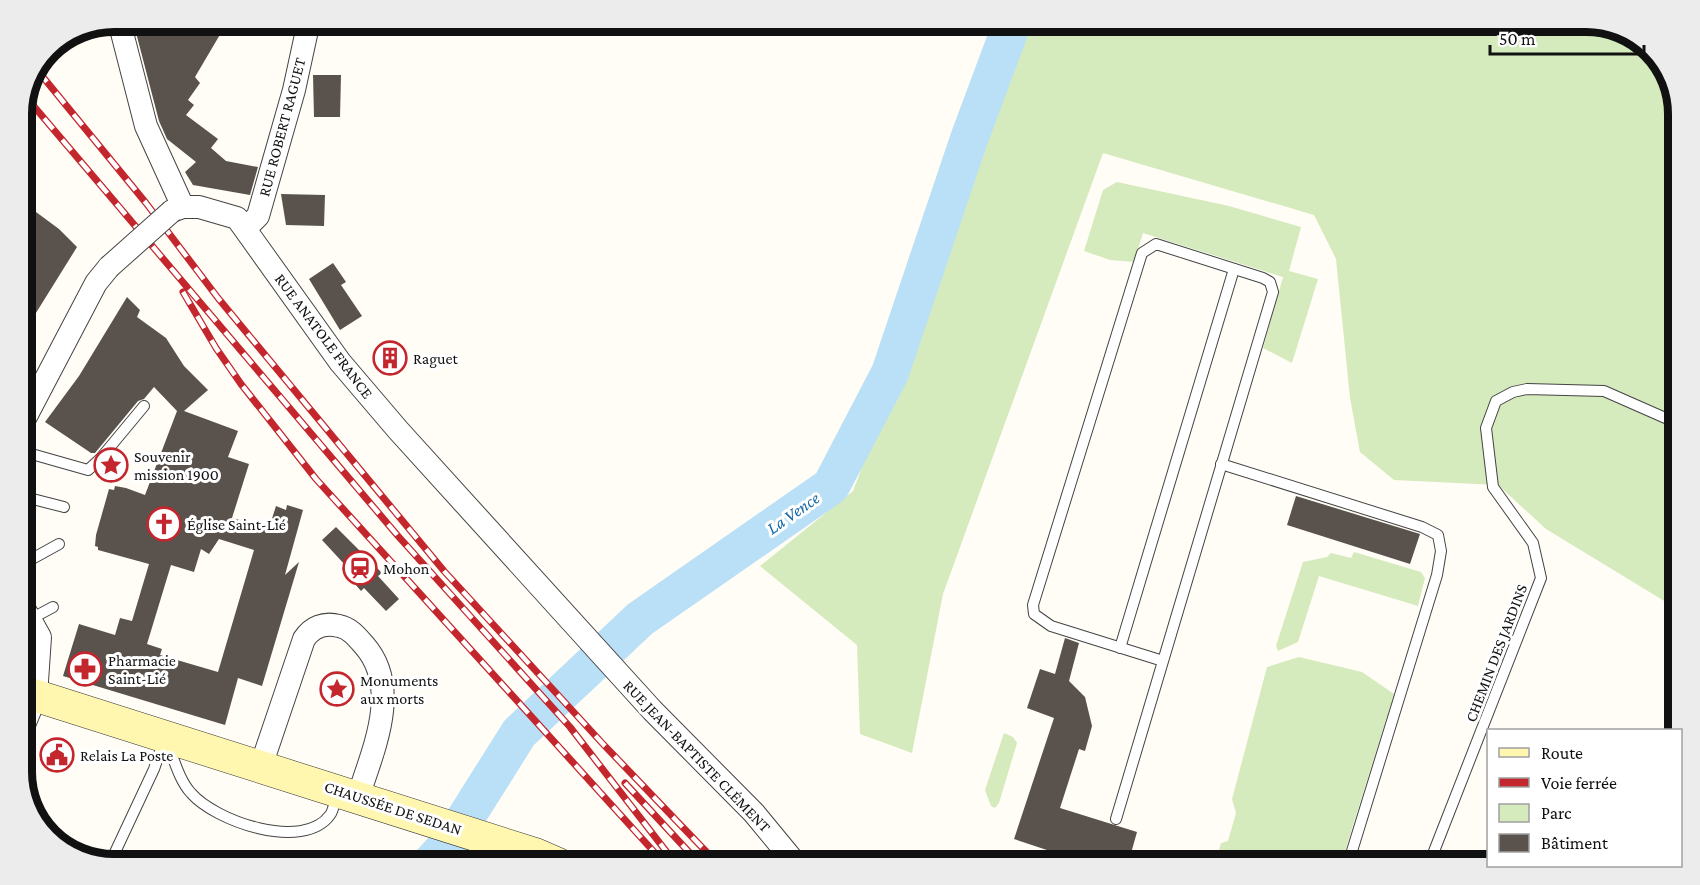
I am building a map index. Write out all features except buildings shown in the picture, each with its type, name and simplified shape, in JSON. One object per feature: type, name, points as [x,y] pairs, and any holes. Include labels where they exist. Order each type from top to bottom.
[{"type":"main road","name":"CHAUSSÉE DE SEDAN","points":[[32,695],[261,766],[530,854]]},
{"type":"street","points":[[32,389],[96,283],[109,267],[178,209],[146,126],[121,32]]},
{"type":"street","name":"RUE ROBERT RAGUET","points":[[246,228],[258,216],[294,90],[307,32]]},
{"type":"street","name":"RUE ANATOLE FRANCE","points":[[178,209],[217,211],[237,218],[340,362],[621,676]]},
{"type":"street","points":[[32,626],[40,636],[32,675]]},
{"type":"street","points":[[261,766],[304,639],[310,630],[317,626],[339,626],[349,629],[369,650],[384,687],[382,711],[348,794]]},
{"type":"street","name":"RUE JEAN-BAPTISTE CLÉMENT","points":[[621,676],[754,813],[788,854]]},
{"type":"lane","points":[[1116,819],[1273,292],[1270,282],[1263,278],[1155,244],[1142,253],[1033,605],[1034,614],[1052,626],[1163,661]]},
{"type":"lane","points":[[1120,648],[1234,269]]},
{"type":"lane","name":"CHEMIN DES JARDINS","points":[[1433,854],[1542,578],[1533,543],[1493,487],[1486,428],[1496,401],[1513,392],[1527,389],[1604,391],[1668,419]]},
{"type":"lane","points":[[32,455],[88,470],[144,406]]},
{"type":"lane","points":[[1221,464],[1422,527],[1438,535],[1441,551],[1437,575],[1351,854]]},
{"type":"lane","points":[[32,499],[64,507]]},
{"type":"lane","points":[[32,559],[59,544]]},
{"type":"lane","points":[[32,614],[53,607]]},
{"type":"lane","points":[[165,737],[189,791],[202,805],[220,816],[245,825],[291,832],[315,825],[330,815],[348,794]]},
{"type":"lane","points":[[114,854],[154,769],[165,737]]},
{"type":"green space","points":[[1027,32],[1597,32],[1608,34],[1632,45],[1655,68],[1660,77],[1668,108],[1668,603],[1546,529],[1498,485],[1394,480],[1360,452],[1350,398],[1336,259],[1314,215],[1103,153],[943,594],[912,753],[860,734],[857,645],[760,566],[853,491]]},
{"type":"green space","points":[[1117,182],[1229,206],[1301,227],[1289,271],[1318,279],[1292,363],[1263,348],[1283,277],[1143,233],[1134,262],[1110,260],[1084,251],[1103,190]]},
{"type":"green space","points":[[1354,552],[1421,572],[1425,578],[1418,606],[1319,576],[1298,642],[1278,651],[1276,646],[1303,562],[1327,557],[1331,553],[1351,558]]},
{"type":"green space","points":[[1299,657],[1362,672],[1394,694],[1344,854],[1218,854],[1221,843],[1228,841],[1236,813],[1232,799],[1267,667]]},
{"type":"green space","points":[[1004,733],[1013,737],[1017,743],[999,803],[995,808],[991,806],[985,790]]},
{"type":"waterway","name":"La Vence","points":[[439,854],[451,841],[519,733],[640,619],[831,486],[890,373],[969,139],[1009,32]]},
{"type":"waterway","points":[[451,841],[454,854]]},
{"type":"railway","points":[[41,75],[146,203],[218,298],[444,571],[603,744],[708,854]]},
{"type":"railway","points":[[32,105],[398,536],[570,727],[668,854]]},
{"type":"railway","points":[[183,292],[216,348],[241,384],[316,479],[656,854]]},
{"type":"railway","points":[[625,783],[691,854]]},
{"type":"place","name":"Raguet","points":[[390,358]]},
{"type":"place","name":"Souvenir mission 1900","points":[[111,465]]},
{"type":"place","name":"Église Saint-Lié","points":[[164,524]]},
{"type":"place","name":"Mohon","points":[[360,568]]},
{"type":"place","name":"Pharmacie Saint-Lié","points":[[85,669]]},
{"type":"place","name":"Monuments aux morts","points":[[337,689]]},
{"type":"place","name":"Relais La Poste","points":[[57,755]]}]
